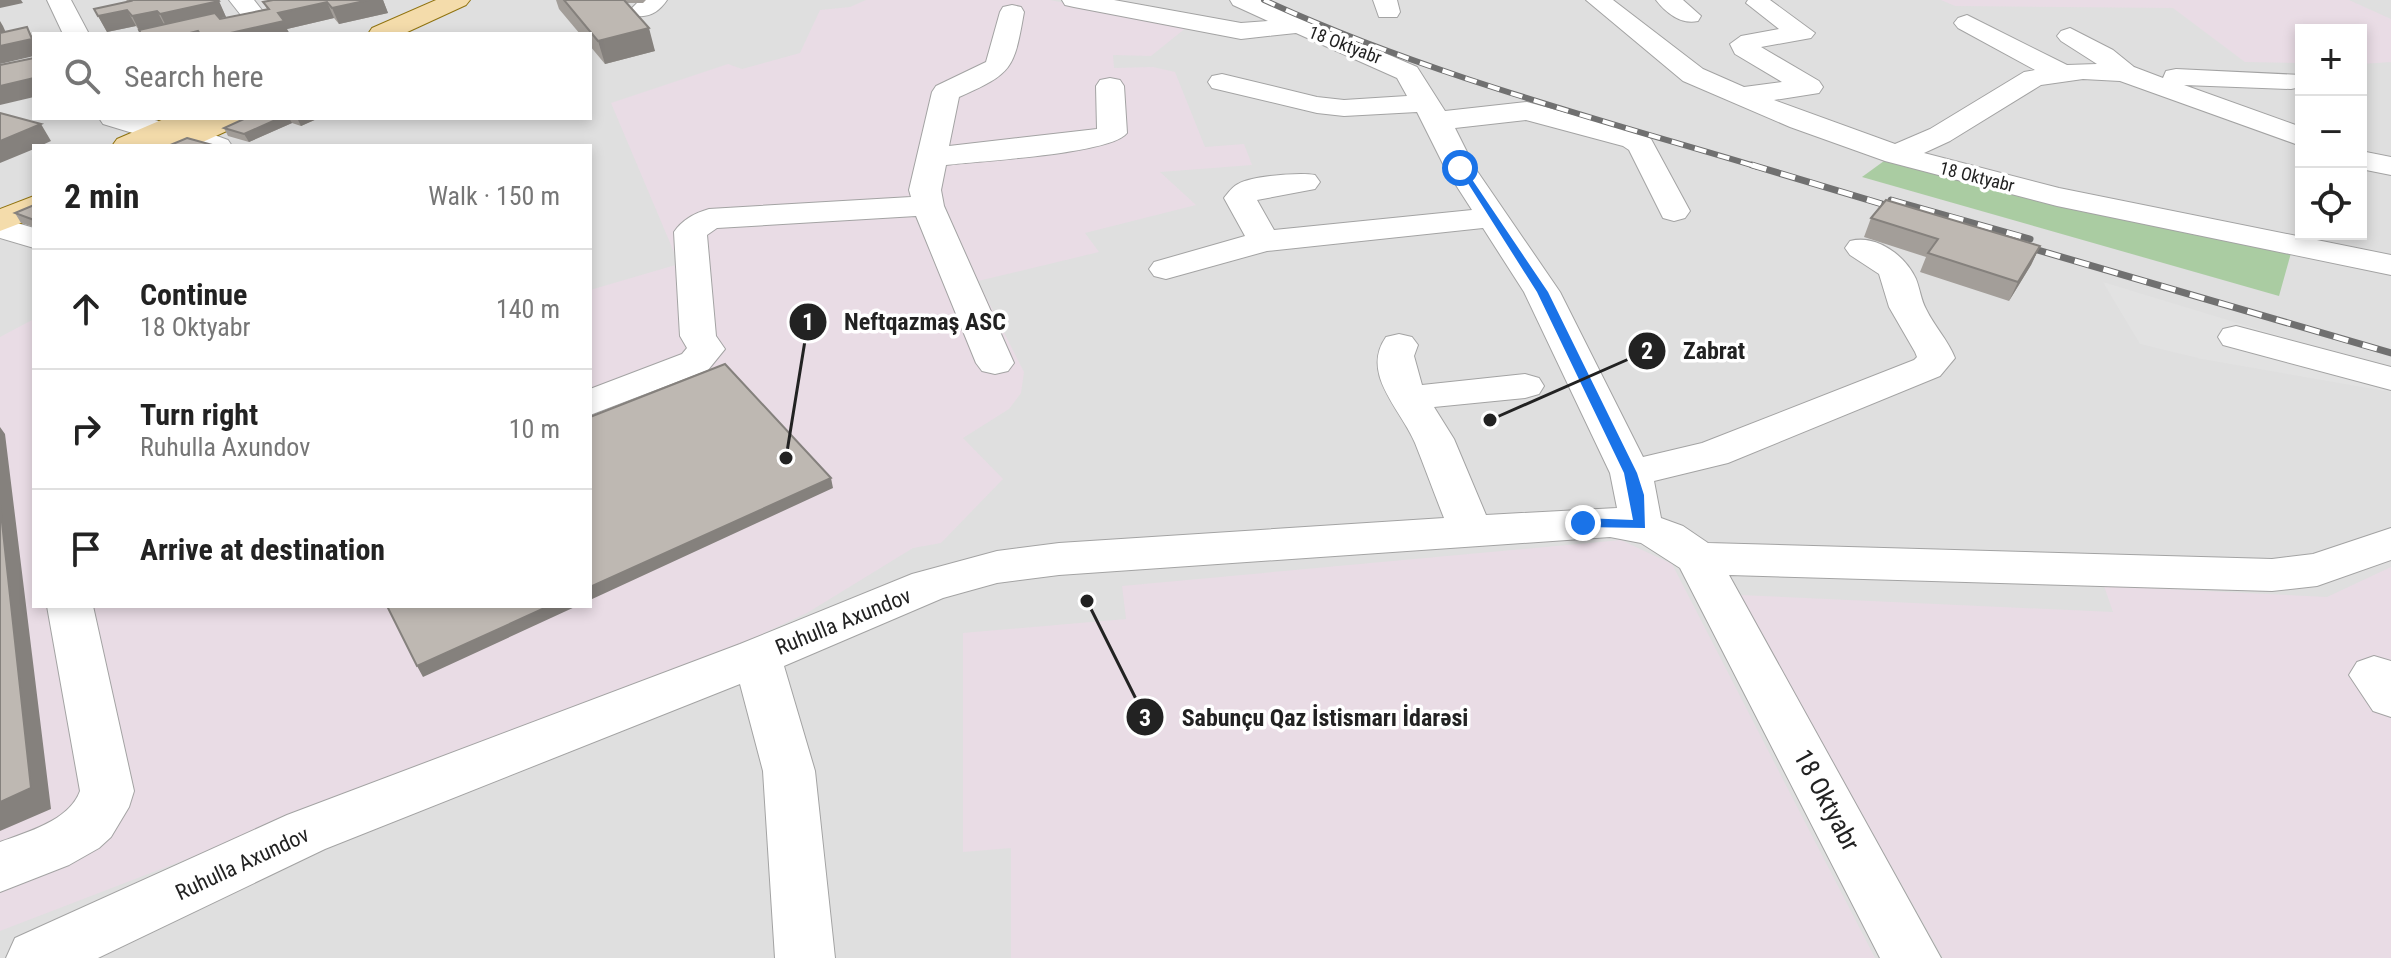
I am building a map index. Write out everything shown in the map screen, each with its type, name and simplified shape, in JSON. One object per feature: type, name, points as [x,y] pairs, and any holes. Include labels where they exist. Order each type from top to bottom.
[{"type":"main road","points":[[387,32],[468,3]]},
{"type":"main road","points":[[420,32],[468,3]]},
{"type":"main road","points":[[140,144],[186,136],[226,120]]},
{"type":"main road","points":[[0,202],[32,188]]},
{"type":"main road","points":[[0,221],[32,207]]},
{"type":"street","points":[[59,0],[75,32]]},
{"type":"street","points":[[1074,0],[1241,31],[1295,26]]},
{"type":"street","name":"18 Oktyabr","points":[[1242,0],[1295,26],[1403,68],[1432,112],[1460,168],[1542,292],[1631,473],[1640,525]]},
{"type":"street","name":"18 Oktyabr","points":[[1598,0],[1680,66],[1738,96],[1896,155],[2057,197],[2391,265]]},
{"type":"street","points":[[1738,96],[1809,87],[1744,48],[1743,44],[1750,41],[1802,33],[1758,3]]},
{"type":"street","points":[[223,21],[247,7],[283,7]]},
{"type":"street","points":[[995,363],[928,206],[925,190],[946,92],[990,75],[1001,64],[1012,12]]},
{"type":"street","points":[[1967,23],[2061,73]]},
{"type":"street","points":[[2070,36],[2134,76],[2295,135]]},
{"type":"street","points":[[1896,155],[1940,135],[2034,78],[2061,73],[2291,81]]},
{"type":"street","points":[[1222,82],[1317,105],[1344,108],[1432,112],[1527,111],[1633,140],[1641,145],[1674,211]]},
{"type":"street","points":[[932,157],[1098,139],[1112,133],[1110,86]]},
{"type":"street","points":[[121,120],[186,136]]},
{"type":"street","points":[[2367,161],[2391,166]]},
{"type":"street","points":[[1264,241],[1240,198],[1249,190],[1304,182]]},
{"type":"street","points":[[592,402],[695,362],[706,349],[698,336],[690,232],[709,219],[928,206]]},
{"type":"street","points":[[1166,269],[1264,241],[1495,217]]},
{"type":"street","points":[[0,228],[32,237]]},
{"type":"street","points":[[1631,473],[1713,454],[1927,368],[1936,358],[1932,345],[1901,295],[1900,280],[1889,265],[1862,248]]},
{"type":"street","points":[[2236,337],[2391,379]]},
{"type":"street","points":[[1399,345],[1395,356],[1398,374],[1408,398],[1434,439],[1471,532]]},
{"type":"street","points":[[1408,398],[1525,386]]},
{"type":"street","name":"Ruhulla Axundov","points":[[36,958],[306,832],[757,657],[928,586],[997,567],[1059,559],[1583,523],[1640,525],[1683,545],[1697,558]]},
{"type":"street","points":[[1697,558],[2272,575],[2317,570],[2391,543]]},
{"type":"street","name":"18 Oktyabr","points":[[1697,558],[1911,958]]},
{"type":"street","points":[[0,867],[79,834],[94,822],[104,806],[107,791],[70,608]]},
{"type":"street","points":[[757,657],[789,771],[805,958]]},
{"type":"shaded area","points":[[0,0],[2391,0],[2391,958],[0,958]]},
{"type":"shaded area","points":[[866,0],[1050,0],[1187,27],[1151,56],[1113,55],[1114,68],[1153,67],[1175,72],[1205,147],[1244,144],[1252,165],[1160,172],[1196,205],[1085,233],[1099,252],[978,281],[1024,372],[1021,393],[1009,409],[963,438],[1003,479],[941,543],[913,548],[807,613],[713,657],[0,931],[0,337],[32,320],[32,608],[592,608],[592,289],[679,264],[611,103],[728,64],[742,69],[800,53],[820,10],[850,7]]},
{"type":"shaded area","points":[[1941,0],[2349,0],[2391,19],[2391,62],[2367,64],[2367,24],[2295,24],[2295,63],[2245,62],[2173,8],[1955,6]]},
{"type":"shaded area","points":[[2103,282],[2391,370],[2391,392],[2202,359],[2140,344]]},
{"type":"shaded area","points":[[1621,540],[1672,564],[1875,958],[1011,958],[1011,848],[963,852],[963,633],[1126,619],[1122,586]]},
{"type":"shaded area","points":[[2391,567],[2391,958],[1943,958],[1739,595],[2113,612],[2104,586],[2327,597]]},
{"type":"green space","points":[[1884,161],[2077,209],[2291,253],[2279,296],[1862,177]]},
{"type":"building","points":[[130,0],[219,1],[160,14],[157,11],[132,16],[127,10],[98,16],[94,9]]},
{"type":"building","points":[[369,0],[332,8],[327,2],[278,13],[284,21],[235,32],[139,30],[215,13],[220,19],[269,9],[263,2]]},
{"type":"building","points":[[564,0],[624,0],[649,28],[598,41]]},
{"type":"building","points":[[27,27],[32,39],[0,46],[0,33]]},
{"type":"building","points":[[32,58],[32,78],[0,86],[0,65]]},
{"type":"building","points":[[0,113],[41,124],[0,141]]},
{"type":"building","points":[[242,120],[276,120],[244,134],[224,128]]},
{"type":"building","points":[[187,138],[209,144],[173,144]]},
{"type":"building","points":[[1886,200],[2040,246],[2018,282],[1928,253],[1938,239],[1871,218]]},
{"type":"building","points":[[32,206],[32,219],[15,213]]},
{"type":"building","points":[[725,364],[831,478],[592,586],[592,416]]},
{"type":"building","points":[[0,504],[31,788],[0,802]]},
{"type":"building","points":[[388,608],[545,608],[417,666]]},
{"type":"railway","points":[[1264,0],[1446,72],[1758,167]]},
{"type":"railway","points":[[1752,165],[1902,210]]},
{"type":"railway","points":[[1891,200],[2030,239]]},
{"type":"railway","points":[[2017,244],[2391,353]]},
{"type":"place","name":"Zabrat","points":[[1490,420]]},
{"type":"place","name":"Neftqazmaş ASC","points":[[786,458]]},
{"type":"place","name":"Sabunçu Qaz İstismarı İdarəsi","points":[[1087,601]]},
{"type":"route","points":[[1460,168],[1542,292],[1631,473],[1640,525],[1583,523]]}]
